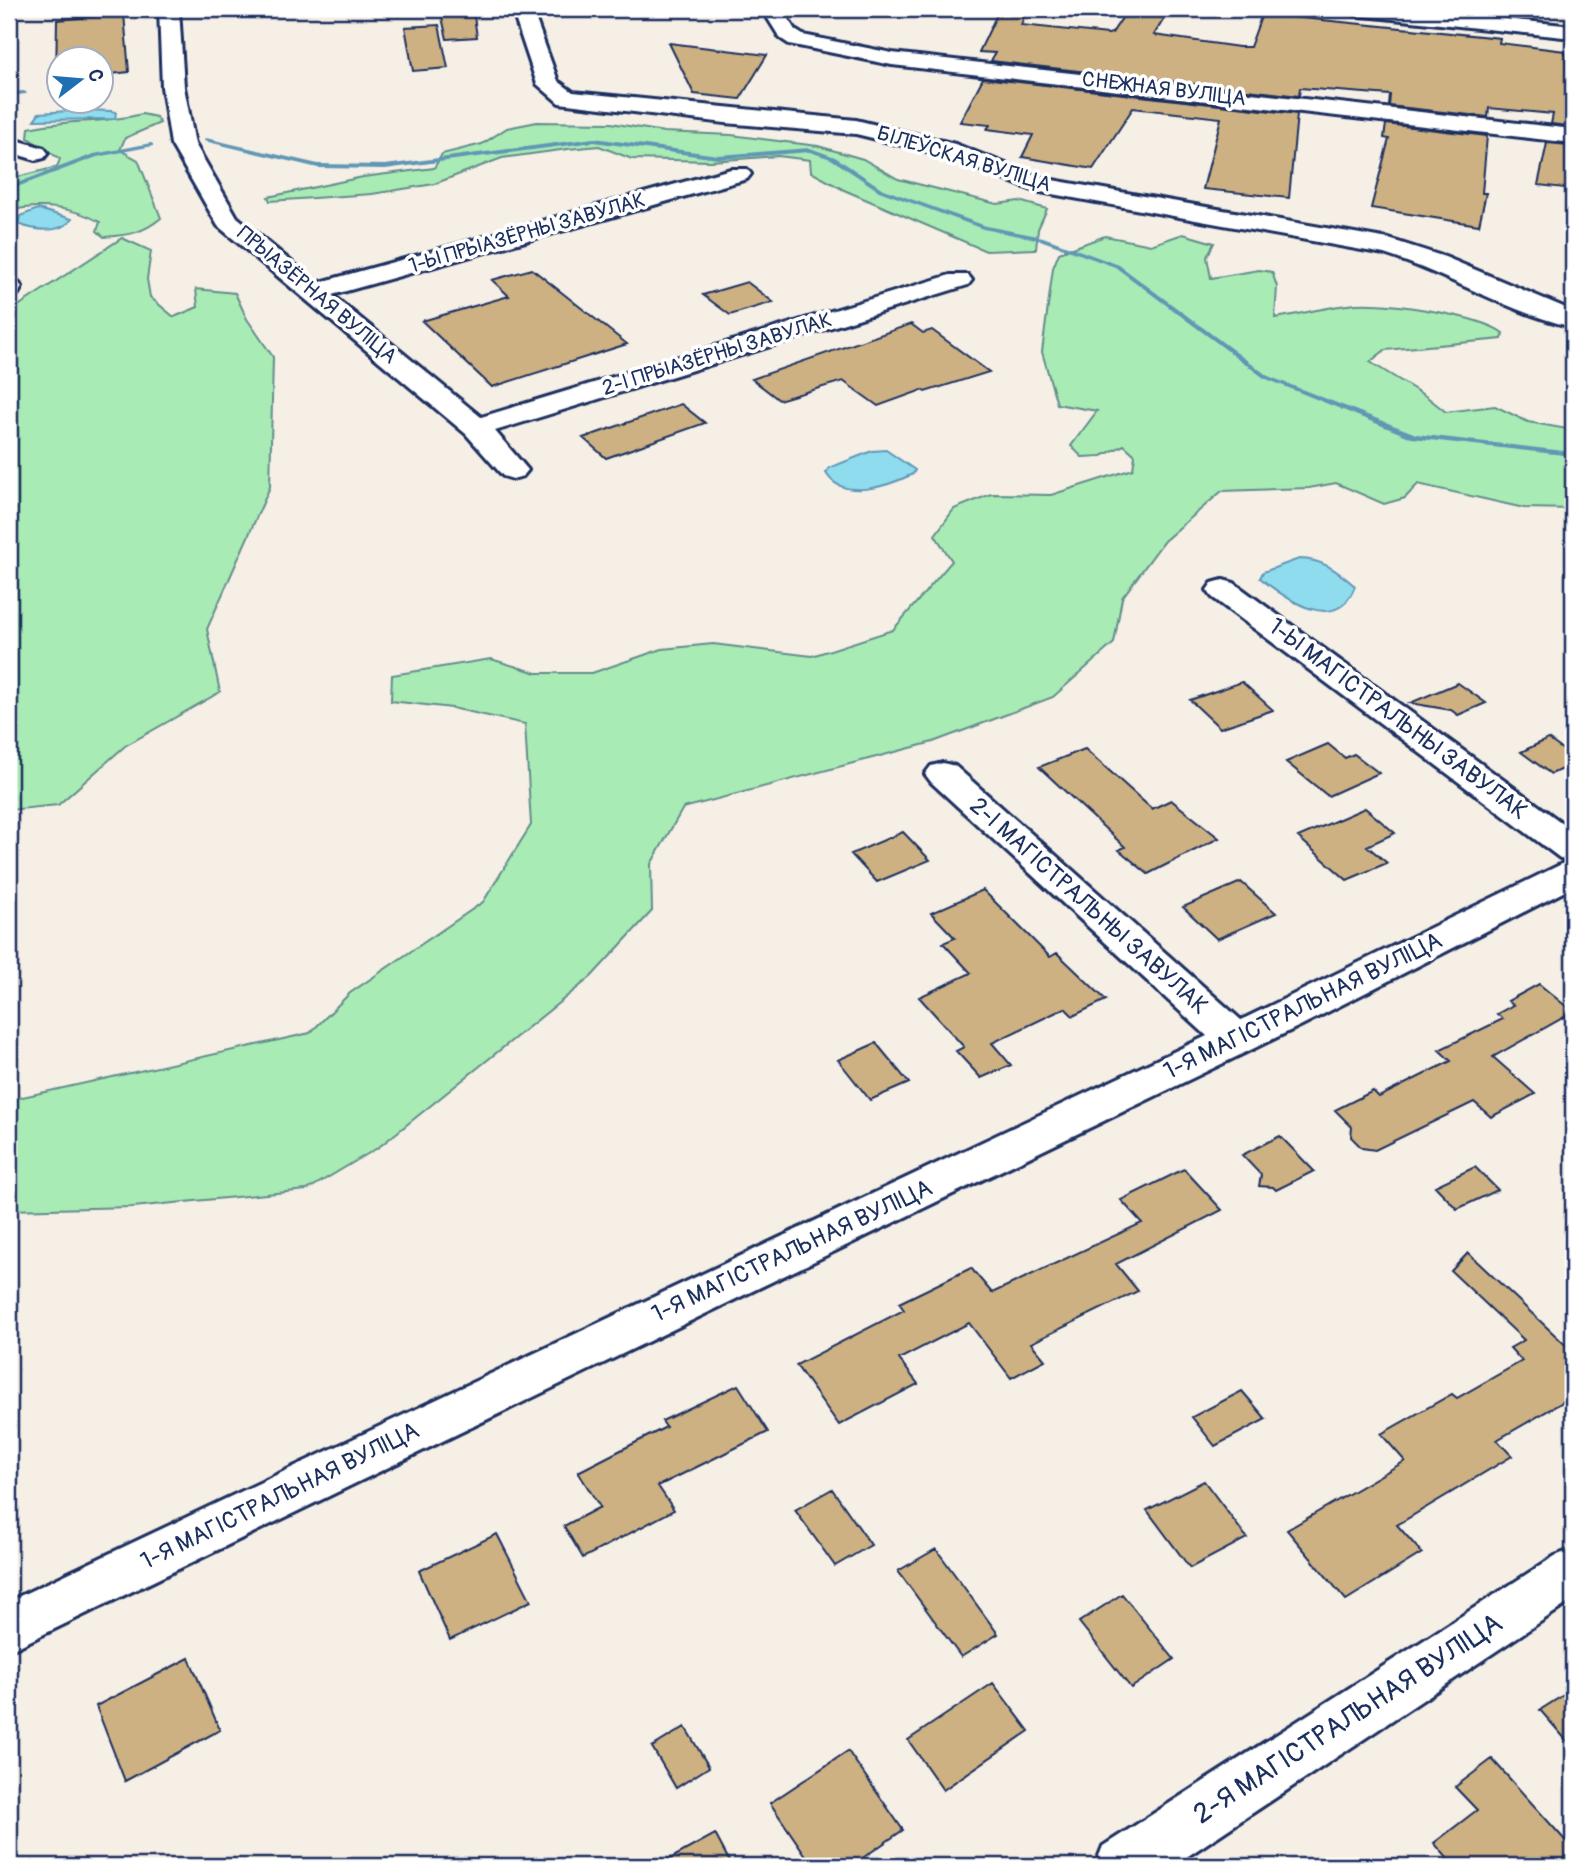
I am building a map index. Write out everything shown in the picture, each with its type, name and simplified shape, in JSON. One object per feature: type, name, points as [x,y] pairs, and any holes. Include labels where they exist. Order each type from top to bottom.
[{"type":"street","name":"ПРЫАЗЁРНАЯ ВУЛІЦА","points":[[169,9],[173,87],[183,144],[227,220],[476,428],[513,470]]},
{"type":"street","name":"БІЛЕЎСКАЯ ВУЛІЦА","points":[[522,9],[548,85],[567,98],[724,116],[856,127],[903,136],[1035,184],[1389,247],[1436,262],[1558,316],[1573,319]]},
{"type":"street","name":"СНЕЖНАЯ ВУЛІЦА","points":[[772,9],[787,34],[796,40],[892,59],[1573,136]]},
{"type":"street","points":[[1355,9],[1545,19],[1573,32]]},
{"type":"street","points":[[9,145],[36,153]]},
{"type":"street","name":"1-Ы ПРЫАЗЁРНЫ ЗАВУЛАК","points":[[314,292],[739,174]]},
{"type":"street","name":"2-І ПРЫАЗЁРНЫ ЗАВУЛАК","points":[[476,428],[959,280]]},
{"type":"street","name":"1-Ы МАГІСТРАЛЬНЫ ЗАВУЛАК","points":[[1223,590],[1573,849]]},
{"type":"street","name":"2-І МАГІСТРАЛЬНЫ ЗАВУЛАК","points":[[943,774],[1235,1038]]},
{"type":"street","name":"1-Я МАГІСТРАЛЬНАЯ ВУЛІЦА","points":[[9,1627],[1235,1038],[1573,872]]},
{"type":"street","name":"2-Я МАГІСТРАЛЬНАЯ ВУЛІЦА","points":[[1123,1866],[1573,1572]]},
{"type":"green space","points":[[142,114],[156,117],[160,123],[125,138],[120,150],[138,160],[161,218],[134,233],[104,237],[97,231],[100,222],[79,213],[44,207],[9,211],[9,179],[57,167],[60,159],[28,138],[29,128]]},
{"type":"green space","points":[[537,122],[611,123],[664,132],[731,135],[818,146],[863,159],[898,179],[997,204],[1019,201],[1047,209],[1038,229],[1036,249],[986,251],[844,190],[811,172],[810,160],[778,156],[711,161],[632,159],[599,146],[502,158],[434,184],[372,194],[270,201],[268,197],[363,177],[434,168],[442,154],[482,144],[507,128]]},
{"type":"green space","points":[[1183,234],[1214,243],[1207,257],[1211,278],[1259,270],[1272,272],[1277,287],[1275,318],[1336,306],[1370,304],[1454,315],[1503,333],[1502,339],[1385,350],[1370,362],[1446,412],[1495,406],[1528,422],[1573,430],[1573,509],[1524,508],[1418,484],[1405,498],[1384,504],[1336,483],[1309,488],[1222,491],[1164,541],[1122,598],[1114,643],[1053,697],[933,742],[683,808],[651,864],[652,911],[591,977],[379,1147],[307,1190],[133,1207],[9,1210],[9,1100],[310,1033],[350,993],[483,902],[531,825],[525,724],[452,708],[391,701],[392,675],[491,659],[537,673],[592,673],[662,649],[713,644],[812,656],[893,630],[952,561],[935,535],[954,509],[991,494],[1051,495],[1133,469],[1135,455],[1124,445],[1102,456],[1082,457],[1071,446],[1097,411],[1057,404],[1042,352],[1053,268],[1059,253],[1105,236],[1151,245]]},
{"type":"green space","points":[[122,238],[151,251],[147,279],[150,297],[174,317],[198,307],[196,289],[235,293],[247,319],[273,357],[270,487],[207,629],[220,692],[125,746],[58,805],[9,810],[9,312]]},
{"type":"water","points":[[39,113],[46,113],[46,116],[115,116],[115,119],[34,120]]},
{"type":"water","points":[[38,209],[72,219],[54,229],[31,228],[18,224],[20,216]]},
{"type":"water","points":[[886,450],[915,470],[913,474],[879,487],[854,489],[834,482],[826,473],[829,468],[872,451]]},
{"type":"water","points":[[1299,559],[1323,564],[1355,586],[1347,601],[1336,609],[1310,609],[1283,595],[1260,578],[1263,572]]},
{"type":"building","points":[[440,9],[473,9],[477,37],[447,39]]},
{"type":"building","points":[[1128,9],[1170,9],[1154,35],[1239,47],[1250,47],[1262,14],[1500,38],[1499,43],[1565,51],[1570,96],[1567,96],[1568,126],[1551,124],[1553,114],[1489,108],[1488,117],[1389,106],[1390,95],[1300,88],[1299,96],[991,61],[995,53],[979,52],[998,12],[1025,14],[1021,25],[1108,34],[1112,33]]},
{"type":"building","points":[[124,14],[129,72],[116,73],[116,46],[57,46],[57,20]]},
{"type":"building","points":[[439,25],[448,68],[413,71],[405,27]]},
{"type":"building","points":[[669,43],[767,55],[740,99],[694,94]]},
{"type":"building","points":[[983,78],[1297,114],[1289,198],[1203,189],[1221,118],[1133,108],[1093,169],[1022,157],[1033,135],[987,129],[990,125],[960,122]]},
{"type":"building","points":[[1386,124],[1487,136],[1482,193],[1486,193],[1479,225],[1371,208],[1389,139],[1384,138]]},
{"type":"building","points":[[1547,143],[1569,145],[1569,152],[1573,153],[1573,189],[1538,185]]},
{"type":"building","points":[[532,269],[627,344],[492,387],[422,321],[509,296],[492,280]]},
{"type":"building","points":[[747,282],[773,302],[730,315],[703,295]]},
{"type":"building","points":[[911,324],[923,333],[932,330],[989,372],[925,392],[922,390],[878,406],[843,381],[779,400],[752,379]]},
{"type":"building","points":[[681,404],[705,423],[606,458],[583,438]]},
{"type":"building","points":[[1242,682],[1273,710],[1220,728],[1190,700]]},
{"type":"building","points":[[1458,683],[1486,703],[1458,715],[1451,710],[1410,703]]},
{"type":"building","points":[[1548,739],[1573,757],[1573,764],[1551,774],[1521,752]]},
{"type":"building","points":[[1328,744],[1345,758],[1354,754],[1379,773],[1328,796],[1286,762]]},
{"type":"building","points":[[1085,749],[1152,809],[1171,800],[1219,838],[1148,874],[1119,850],[1125,847],[1039,767]]},
{"type":"building","points":[[1365,808],[1395,833],[1367,846],[1387,863],[1347,880],[1298,837]]},
{"type":"building","points":[[903,832],[930,860],[877,882],[851,854]]},
{"type":"building","points":[[1241,882],[1276,913],[1217,939],[1183,907]]},
{"type":"building","points":[[983,890],[1050,957],[1057,953],[1106,1000],[1073,1016],[1065,1008],[992,1043],[1011,1065],[981,1078],[956,1051],[964,1047],[919,997],[971,973],[943,943],[955,938],[931,913]]},
{"type":"building","points":[[1539,984],[1573,1012],[1493,1057],[1535,1094],[1491,1117],[1474,1102],[1375,1150],[1362,1148],[1351,1137],[1352,1127],[1335,1110],[1373,1091],[1379,1097],[1451,1061],[1439,1050],[1503,1019],[1497,1014],[1513,1005],[1508,1001]]},
{"type":"building","points":[[876,1043],[909,1083],[870,1100],[838,1060]]},
{"type":"building","points":[[1280,1136],[1314,1171],[1276,1190],[1273,1187],[1259,1186],[1261,1175],[1242,1155]]},
{"type":"building","points":[[1475,1167],[1498,1190],[1457,1209],[1435,1186]]},
{"type":"building","points":[[1184,1169],[1222,1210],[1116,1264],[1138,1291],[1031,1343],[1045,1360],[1011,1378],[969,1323],[899,1359],[918,1384],[839,1425],[796,1365],[904,1310],[899,1303],[971,1268],[992,1293],[1142,1223],[1121,1200]]},
{"type":"building","points":[[1468,1253],[1573,1352],[1573,1396],[1497,1440],[1512,1456],[1397,1525],[1422,1553],[1346,1600],[1287,1530],[1405,1461],[1381,1434],[1452,1394],[1457,1398],[1522,1361],[1510,1348],[1524,1340],[1451,1271]]},
{"type":"building","points":[[738,1385],[768,1432],[658,1486],[674,1510],[583,1558],[564,1526],[600,1507],[578,1472],[666,1427],[662,1421]]},
{"type":"building","points":[[1242,1391],[1266,1419],[1215,1446],[1192,1417]]},
{"type":"building","points":[[1204,1481],[1247,1538],[1190,1568],[1147,1510]]},
{"type":"building","points":[[832,1489],[871,1545],[835,1566],[795,1510]]},
{"type":"building","points":[[497,1534],[531,1601],[450,1640],[419,1571]]},
{"type":"building","points":[[936,1549],[998,1634],[961,1657],[898,1571]]},
{"type":"building","points":[[1122,1594],[1174,1659],[1131,1688],[1079,1622]]},
{"type":"building","points":[[189,1658],[220,1730],[125,1781],[96,1706]]},
{"type":"building","points":[[993,1683],[1029,1731],[943,1790],[908,1740]]},
{"type":"building","points":[[1573,1689],[1573,1748],[1540,1710]]},
{"type":"building","points":[[685,1727],[709,1767],[676,1788],[652,1747]]},
{"type":"building","points":[[848,1751],[903,1830],[851,1866],[813,1866],[770,1803]]},
{"type":"building","points":[[1492,1759],[1573,1849],[1573,1866],[1454,1866],[1434,1843],[1477,1810],[1455,1787]]},
{"type":"building","points":[[715,1834],[732,1866],[657,1866]]},
{"type":"waterway","points":[[9,94],[24,93]]},
{"type":"waterway","points":[[206,140],[318,166],[385,167],[594,140],[718,157],[810,150],[833,158],[881,190],[985,228],[1041,238],[1117,266],[1266,377],[1415,436],[1573,454]]},
{"type":"waterway","points":[[9,188],[96,155],[151,145]]}]
